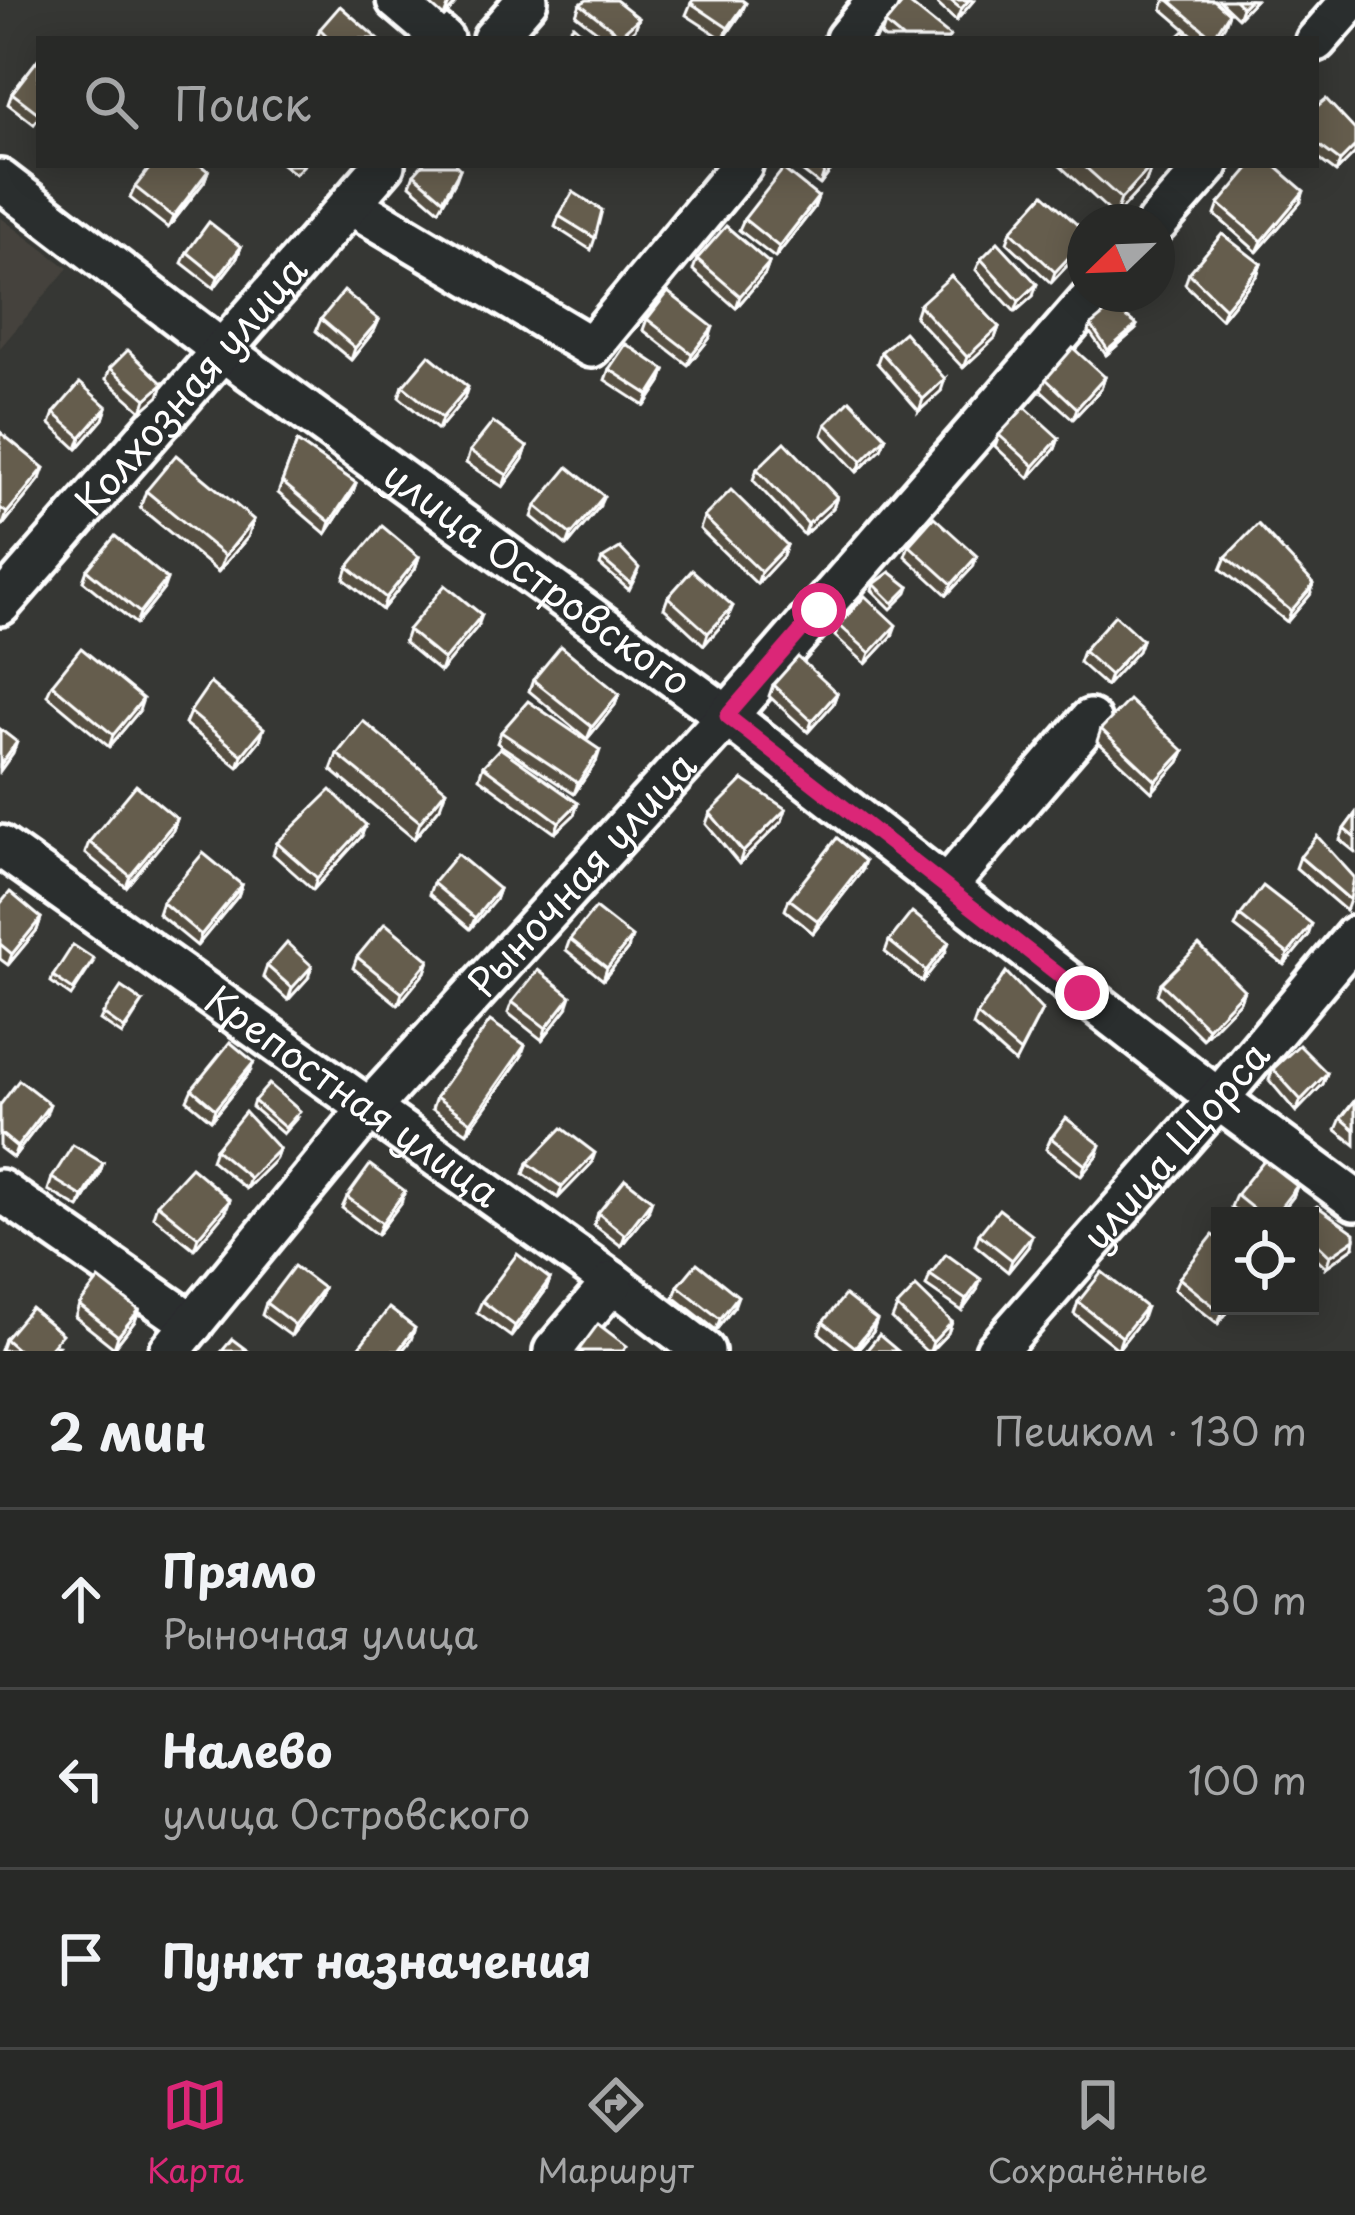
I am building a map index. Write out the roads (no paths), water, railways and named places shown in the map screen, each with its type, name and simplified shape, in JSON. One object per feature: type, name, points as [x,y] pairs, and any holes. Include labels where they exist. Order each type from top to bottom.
[{"type":"street","points":[[397,0],[439,36]]},
{"type":"street","points":[[496,36],[527,0]]},
{"type":"street","points":[[848,36],[878,0]]},
{"type":"street","points":[[1319,38],[1352,0]]},
{"type":"street","name":"Колхозная улица","points":[[0,605],[381,168]]},
{"type":"street","points":[[350,204],[591,347],[740,168]]},
{"type":"street","points":[[1174,204],[1205,168]]},
{"type":"street","name":"улица Островского","points":[[0,180],[223,351],[727,716],[1218,1100],[1355,1200]]},
{"type":"street","name":"Рыночная улица","points":[[181,1337],[368,1110],[727,716],[1079,312]]},
{"type":"street","points":[[946,887],[1090,720]]},
{"type":"street","name":"Крепостная улица","points":[[0,846],[704,1351]]},
{"type":"street","name":"улица Щорса","points":[[996,1351],[1218,1100],[1355,936]]},
{"type":"street","points":[[0,1190],[181,1337]]},
{"type":"street","points":[[554,1351],[613,1282]]}]
